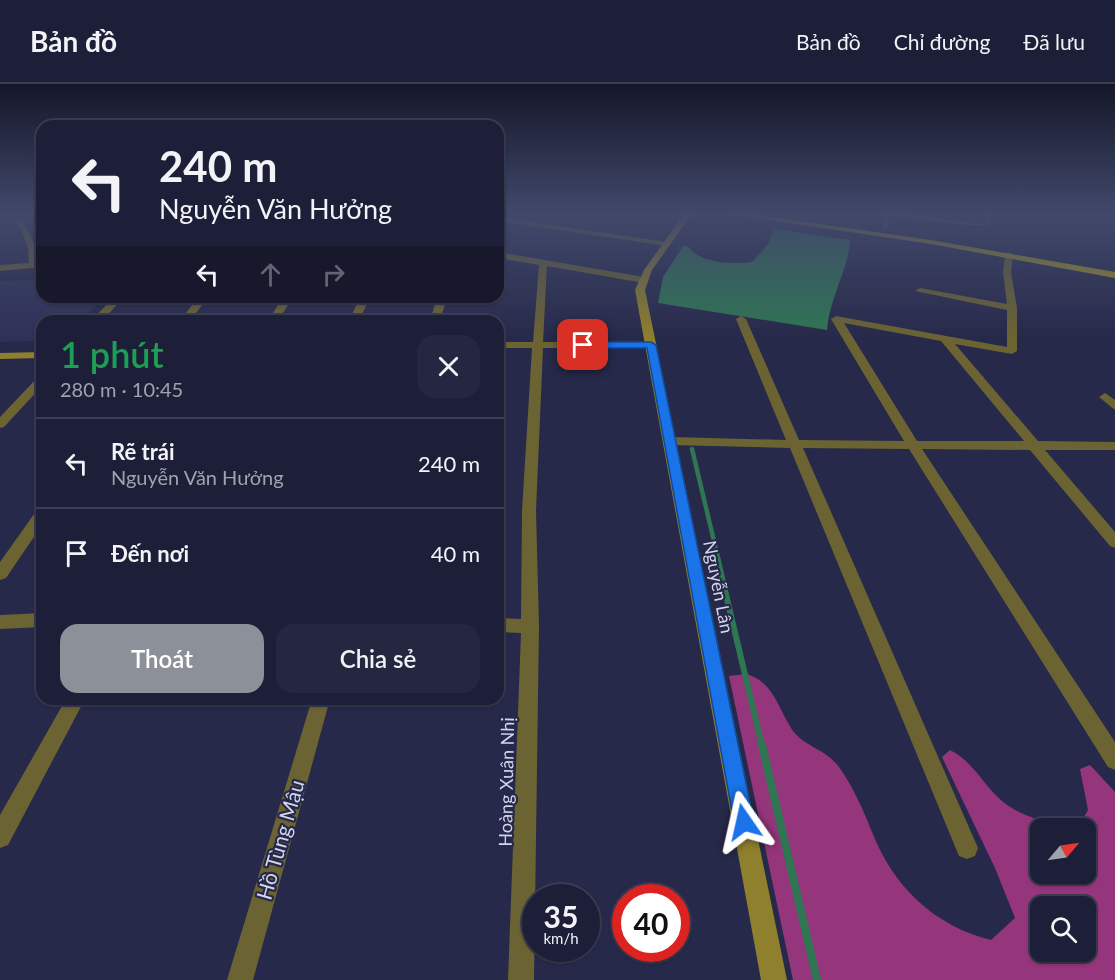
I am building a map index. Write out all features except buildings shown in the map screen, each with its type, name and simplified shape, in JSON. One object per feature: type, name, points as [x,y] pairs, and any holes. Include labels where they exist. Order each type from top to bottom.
[{"type":"main road","points":[[1013,256],[1115,275]]},
{"type":"main road","points":[[1049,256],[1115,267]]},
{"type":"street","points":[[504,256],[644,280],[659,256]]},
{"type":"street","points":[[1009,256],[1007,272],[1012,308],[1012,351],[836,319],[913,445],[1115,759]]},
{"type":"street","name":"Hoàng Xuân Nhị","points":[[521,980],[530,626],[530,511],[537,344],[544,263]]},
{"type":"street","points":[[0,268],[36,264]]},
{"type":"street","name":"Nguyễn Lân","points":[[644,280],[640,290],[774,980]]},
{"type":"street","points":[[920,291],[1012,308]]},
{"type":"street","points":[[102,315],[113,303]]},
{"type":"street","points":[[741,319],[967,848]]},
{"type":"street","points":[[945,339],[1115,542]]},
{"type":"street","points":[[504,345],[651,345]]},
{"type":"street","points":[[0,356],[36,355]]},
{"type":"street","points":[[0,424],[36,385]]},
{"type":"street","points":[[1105,397],[1115,406]]},
{"type":"street","points":[[671,441],[1115,446]]},
{"type":"street","points":[[0,574],[36,523]]},
{"type":"street","points":[[0,622],[36,620]]},
{"type":"street","points":[[504,624],[530,626]]},
{"type":"street","points":[[0,837],[73,705]]},
{"type":"street","name":"Hồ Tùng Mậu","points":[[240,980],[319,705]]},
{"type":"shaded area","points":[[677,256],[700,256],[708,260],[726,263],[752,262],[758,256],[848,256],[831,307],[827,330],[658,303],[663,277]]},
{"type":"shaded area","points":[[36,280],[36,303],[99,303],[86,315],[36,315],[36,341],[0,342],[0,281]]},
{"type":"shaded area","points":[[746,674],[769,689],[796,734],[839,767],[857,798],[881,852],[891,870],[904,886],[934,914],[970,934],[991,940],[1015,918],[995,868],[942,757],[950,750],[958,755],[972,767],[1002,801],[1019,812],[1034,818],[1030,818],[1030,884],[1096,884],[1096,818],[1083,818],[1088,810],[1080,769],[1090,765],[1115,792],[1115,980],[793,980],[729,676]]},
{"type":"waterway","points":[[692,449],[719,562]]},
{"type":"waterway","points":[[718,561],[762,746]]},
{"type":"waterway","points":[[762,745],[817,980]]},
{"type":"route","points":[[583,345],[651,345],[744,822]]}]
